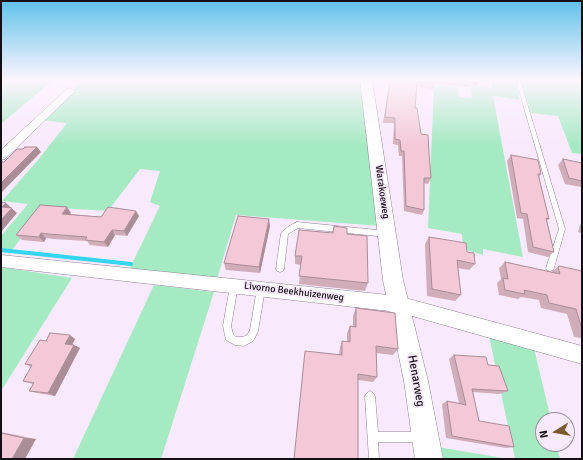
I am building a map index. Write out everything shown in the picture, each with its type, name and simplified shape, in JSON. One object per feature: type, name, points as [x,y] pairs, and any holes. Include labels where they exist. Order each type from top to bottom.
[{"type":"street","points":[[1,156],[59,101]]},
{"type":"street","name":"Warakoeweg","points":[[369,101],[398,304]]},
{"type":"street","name":"Livorno Beekhuizenweg","points":[[1,261],[398,304],[582,355]]},
{"type":"street","name":"Henarweg","points":[[398,304],[410,352],[427,448]]},
{"type":"lane","points":[[524,101],[562,229],[550,268]]},
{"type":"lane","points":[[280,269],[285,233],[290,228],[297,225],[387,234]]},
{"type":"lane","points":[[234,286],[228,326],[229,337],[235,341],[244,342],[250,338],[254,332],[261,289]]},
{"type":"lane","points":[[370,396],[374,459]]},
{"type":"lane","points":[[373,437],[427,448]]},
{"type":"green space","points":[[1,101],[28,101],[1,124]]},
{"type":"green space","points":[[61,101],[366,101],[381,226],[236,215],[217,279],[129,270],[160,206],[150,202],[160,171],[140,169],[108,211],[45,207],[11,251],[1,250],[1,236],[28,204],[2,201],[38,160],[67,123],[42,120]]},
{"type":"green space","points":[[433,101],[494,101],[523,257],[483,249],[483,255],[463,249],[462,234],[428,228]]},
{"type":"green space","points":[[527,101],[582,101],[582,154],[572,153],[558,116],[531,113]]},
{"type":"green space","points":[[1,267],[72,278],[1,391]]},
{"type":"green space","points":[[154,285],[214,292],[161,459],[73,459]]},
{"type":"green space","points":[[489,336],[534,348],[549,412],[535,412],[535,452],[558,452],[560,459],[515,459]]},
{"type":"green space","points":[[438,447],[508,459],[440,459]]},
{"type":"building","points":[[387,101],[416,101],[415,108],[417,108],[421,134],[428,135],[431,178],[424,178],[424,210],[406,206],[404,151],[401,151],[400,140],[395,139],[395,118],[385,117]]},
{"type":"building","points":[[25,147],[37,147],[1,183],[1,162],[4,162],[17,149],[23,149]]},
{"type":"building","points":[[511,155],[538,160],[541,174],[538,174],[549,219],[546,218],[554,252],[533,247],[527,214],[521,213]]},
{"type":"building","points":[[563,159],[582,163],[582,181],[569,178]]},
{"type":"building","points":[[1,202],[6,203],[2,207],[12,208],[1,220]]},
{"type":"building","points":[[40,205],[67,207],[62,214],[101,217],[108,207],[136,211],[124,231],[112,230],[104,242],[85,240],[87,237],[41,233],[39,237],[16,235]]},
{"type":"building","points":[[238,216],[269,219],[259,267],[224,263]]},
{"type":"building","points":[[334,226],[347,228],[347,234],[367,236],[368,283],[299,276],[302,256],[295,256],[299,230],[333,233]]},
{"type":"building","points":[[429,237],[466,243],[467,252],[474,253],[475,264],[457,260],[461,295],[432,289]]},
{"type":"building","points":[[505,262],[560,274],[559,266],[582,271],[582,329],[576,309],[549,303],[547,295],[524,290],[525,294],[505,290],[503,278],[508,279]]},
{"type":"building","points":[[356,308],[395,313],[398,349],[376,346],[377,377],[358,374],[358,459],[294,459],[305,351],[342,355],[342,341],[350,342],[350,326],[356,327]]},
{"type":"building","points":[[50,333],[70,335],[65,344],[74,345],[48,393],[29,391],[34,383],[23,381],[32,365],[25,364],[40,340],[46,341]]},
{"type":"building","points":[[454,355],[486,357],[488,365],[499,366],[508,391],[472,389],[479,421],[509,426],[514,447],[452,436],[447,401],[466,405]]},
{"type":"building","points":[[1,433],[24,438],[12,459],[1,459]]},
{"type":"waterway","points":[[1,250],[131,264]]}]
